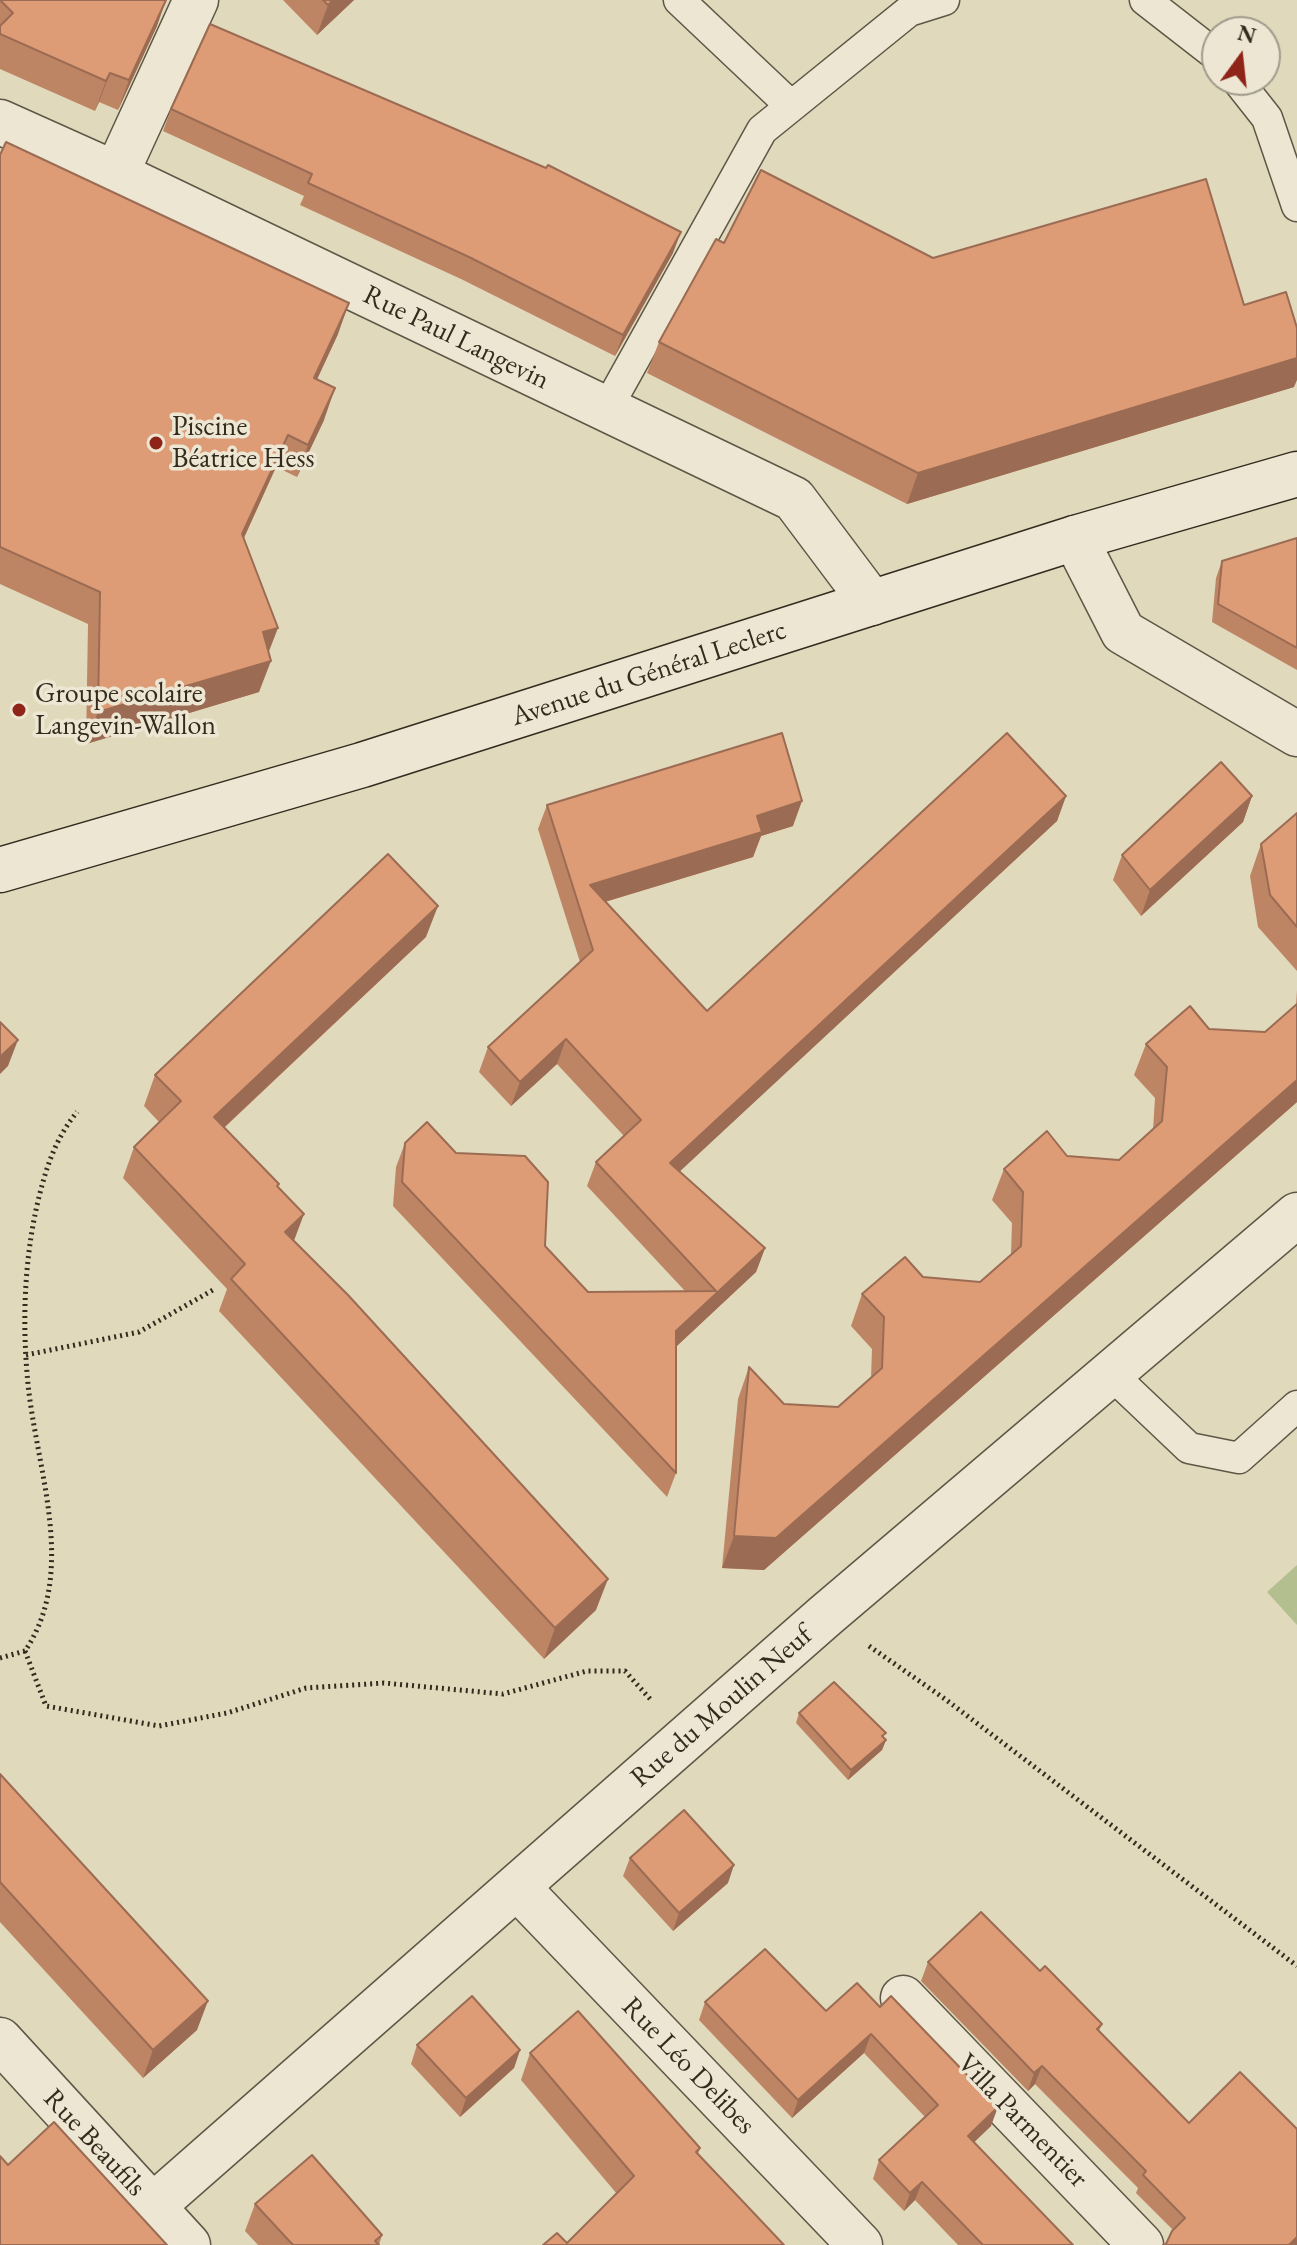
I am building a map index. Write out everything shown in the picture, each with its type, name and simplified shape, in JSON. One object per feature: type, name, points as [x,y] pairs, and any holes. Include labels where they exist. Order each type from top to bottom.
[{"type":"street","points":[[116,174],[196,0]]},
{"type":"street","name":"Rue Paul Langevin","points":[[0,122],[116,174],[794,499],[872,603]]},
{"type":"street","name":"Avenue du Général Leclerc","points":[[0,870],[362,765],[1075,538],[1297,474]]},
{"type":"street","points":[[1075,538],[1123,632],[1297,734]]},
{"type":"street","name":"Rue du Moulin Neuf","points":[[153,2206],[825,1616],[1297,1215]]},
{"type":"street","name":"Rue Léo Delibes","points":[[517,1887],[860,2245]]},
{"type":"street","name":"Villa Parmentier","points":[[903,1998],[1141,2245]]},
{"type":"street","name":"Rue Beaufils","points":[[0,2040],[188,2245]]},
{"type":"lane","points":[[679,0],[790,105]]},
{"type":"lane","points":[[606,410],[762,130],[909,11],[944,0]]},
{"type":"lane","points":[[1145,0],[1201,44]]},
{"type":"lane","points":[[1250,96],[1267,118],[1297,206]]},
{"type":"lane","points":[[1110,1373],[1189,1448],[1239,1458],[1297,1406]]},
{"type":"path","points":[[0,1658],[25,1651],[40,1629],[51,1596],[54,1559],[26,1355],[27,1267],[34,1219],[49,1159],[64,1128],[77,1112]]},
{"type":"path","points":[[26,1355],[139,1332],[213,1290]]},
{"type":"path","points":[[825,1616],[945,1699],[1297,1966]]},
{"type":"path","points":[[25,1651],[46,1706],[159,1726],[227,1713],[306,1688],[384,1683],[503,1694],[587,1671],[625,1671],[686,1738]]},
{"type":"green space","points":[[1297,1565],[1297,1625],[1267,1592]]},
{"type":"building","points":[[0,0],[166,0],[129,80],[110,73],[106,81],[0,34],[0,26],[13,13]]},
{"type":"building","points":[[210,24],[546,168],[548,165],[681,232],[623,335],[469,257],[308,183],[312,174],[171,109]]},
{"type":"building","name":"Piscine Béatrice Hess","points":[[6,142],[349,303],[314,378],[335,388],[308,445],[288,435],[242,534],[278,628],[263,632],[271,661],[98,712],[100,592],[0,547],[0,155]]},
{"type":"building","points":[[761,170],[933,258],[1206,179],[1244,305],[1286,292],[1297,328],[1297,358],[918,473],[659,342],[716,239],[724,243]]},
{"type":"building","points":[[1297,538],[1297,648],[1218,604],[1222,561]]},
{"type":"building","points":[[782,733],[802,801],[757,816],[762,832],[590,885],[707,1011],[1007,733],[1066,796],[670,1163],[765,1248],[676,1331],[676,1473],[402,1182],[405,1143],[427,1122],[456,1153],[525,1156],[548,1182],[545,1246],[588,1292],[716,1291],[596,1162],[641,1120],[566,1039],[520,1082],[488,1047],[593,950],[547,805]]},
{"type":"building","points":[[1221,762],[1252,796],[1150,890],[1122,855]]},
{"type":"building","points":[[1297,813],[1297,927],[1270,895],[1261,844]]},
{"type":"building","points":[[388,854],[438,906],[214,1117],[304,1214],[285,1232],[348,1295],[608,1579],[555,1628],[231,1279],[245,1264],[134,1147],[181,1101],[155,1075]]},
{"type":"building","points":[[1297,1004],[1297,1080],[776,1538],[734,1536],[749,1367],[784,1404],[838,1407],[882,1368],[884,1317],[862,1294],[905,1257],[923,1277],[980,1282],[1021,1246],[1023,1192],[1004,1169],[1047,1131],[1067,1156],[1119,1160],[1162,1121],[1167,1067],[1146,1044],[1190,1006],[1209,1029],[1265,1032]]},
{"type":"building","points":[[0,1022],[18,1040],[0,1057]]},
{"type":"building","points":[[834,1682],[886,1733],[882,1736],[886,1740],[851,1770],[799,1713]]},
{"type":"building","points":[[0,1774],[208,2001],[153,2050],[0,1882]]},
{"type":"building","points":[[684,1810],[734,1865],[679,1913],[630,1858]]},
{"type":"building","points":[[981,1912],[1040,1971],[1045,1966],[1102,2024],[1097,2029],[1189,2123],[1240,2072],[1297,2129],[1297,2237],[1289,2245],[1163,2245],[1185,2218],[1143,2175],[1146,2171],[1042,2066],[1034,2073],[928,1962]]},
{"type":"building","points":[[765,1949],[826,2011],[857,1983],[880,2007],[891,1996],[998,2107],[968,2136],[1073,2245],[983,2245],[922,2182],[910,2193],[879,2160],[938,2105],[871,2034],[798,2100],[705,2002]]},
{"type":"building","points":[[472,1996],[520,2050],[466,2098],[417,2045]]},
{"type":"building","points":[[578,2011],[700,2148],[696,2152],[784,2245],[543,2245],[557,2233],[567,2243],[634,2176],[530,2053]]},
{"type":"building","points":[[54,2122],[167,2245],[0,2245],[0,2156],[8,2165]]},
{"type":"building","points":[[312,2155],[382,2235],[375,2241],[379,2245],[293,2245],[255,2204]]},
{"type":"place","name":"Piscine Béatrice Hess","points":[[156,443]]},
{"type":"place","name":"Groupe scolaire Langevin-Wallon","points":[[19,710]]}]
